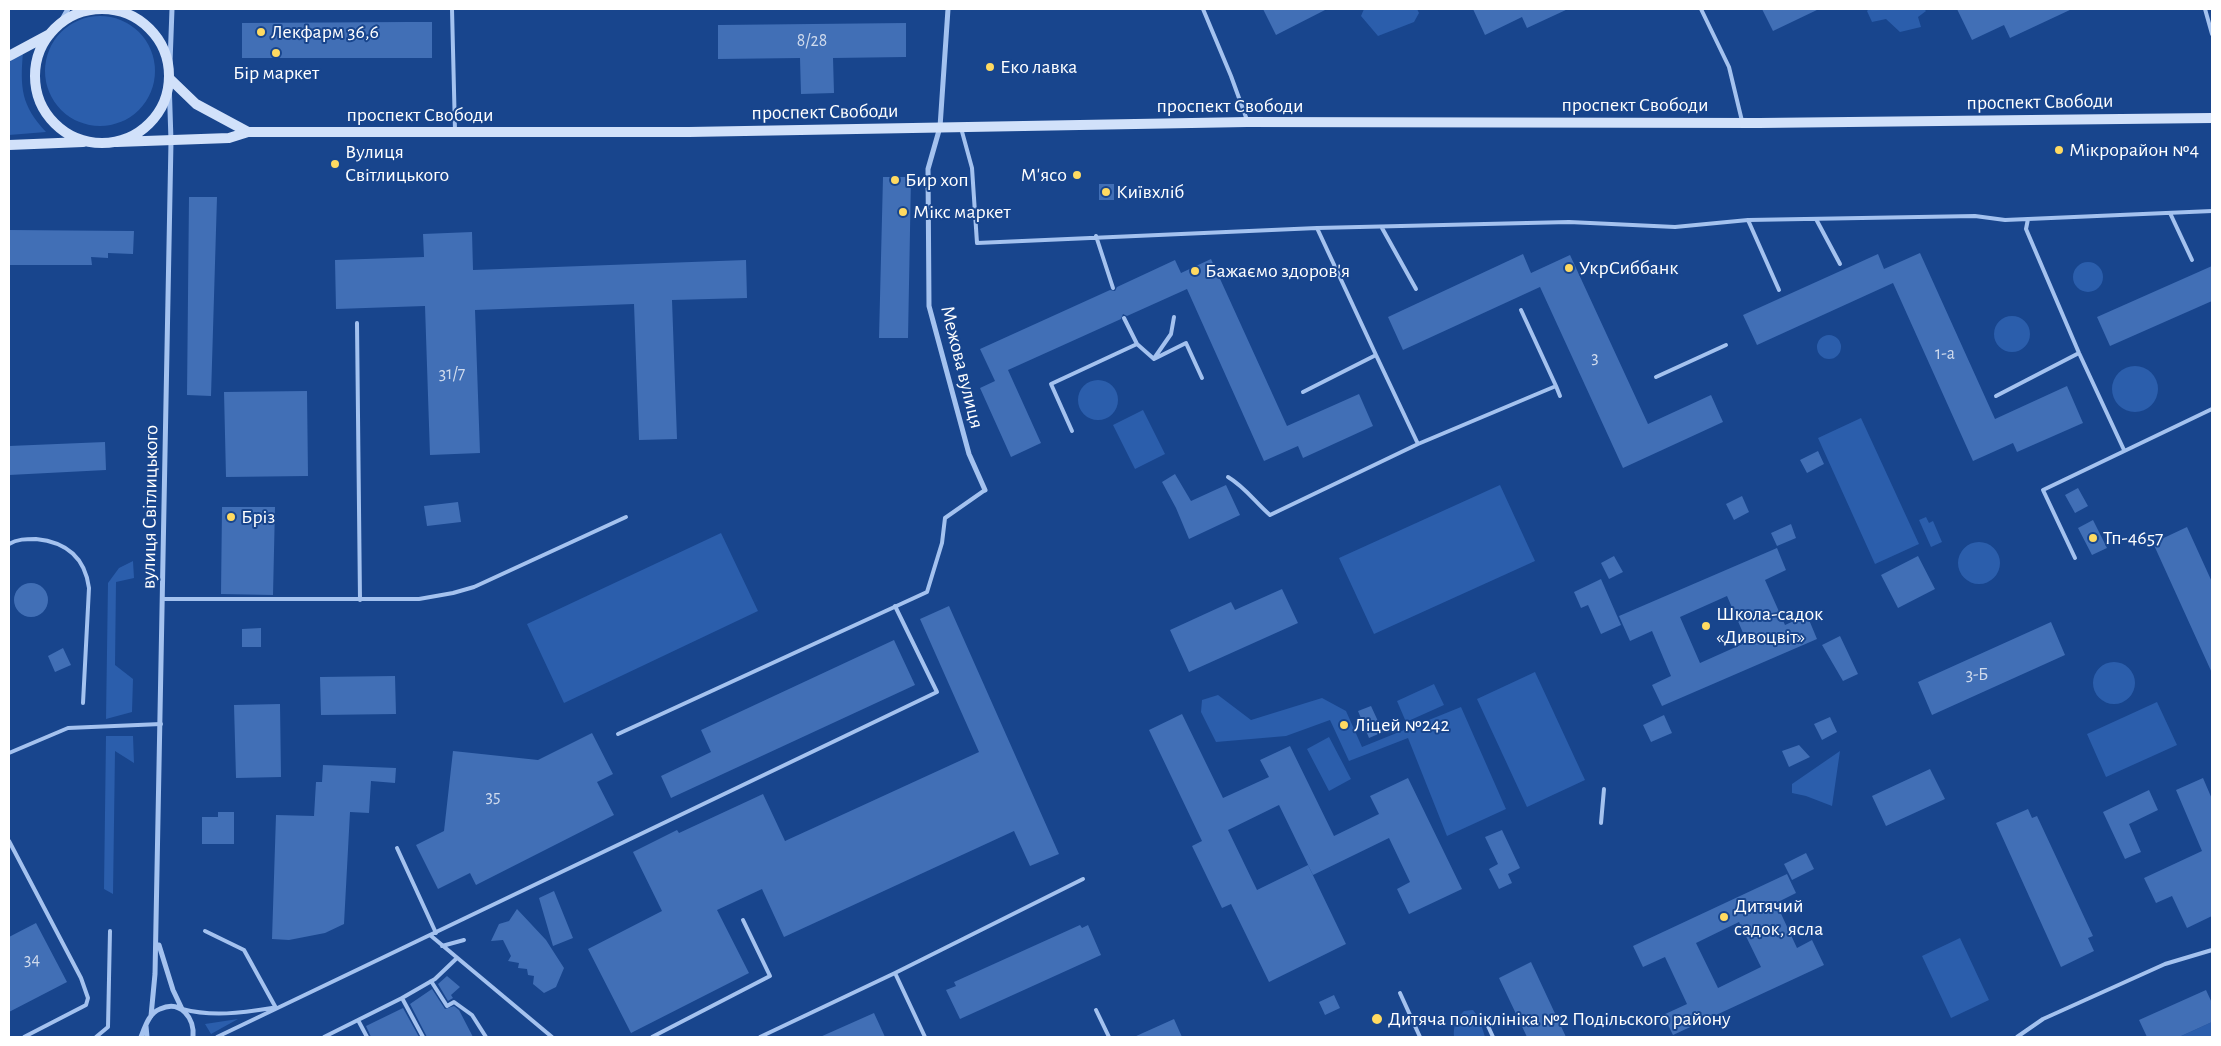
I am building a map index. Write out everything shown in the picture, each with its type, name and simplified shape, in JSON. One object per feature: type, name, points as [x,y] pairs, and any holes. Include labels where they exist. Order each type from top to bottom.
[{"type":"street","points":[[60,24],[68,9]]},
{"type":"street","points":[[9,56],[50,33],[72,16],[99,9],[126,14],[149,29],[158,39],[170,63]]},
{"type":"street","points":[[9,145],[116,142],[140,132],[157,114],[167,91],[172,9]]},
{"type":"street","name":"Межова вулиця","points":[[948,9],[940,127],[928,169],[929,306],[969,454],[984,490]]},
{"type":"street","points":[[50,33],[43,45],[35,72],[39,100],[54,123],[64,132],[90,142]]},
{"type":"street","name":"проспект Свободи","points":[[169,78],[196,104],[248,132]]},
{"type":"street","name":"вулиця Світлицького","points":[[151,1016],[156,937],[161,724],[171,141],[169,78]]},
{"type":"street","name":"проспект Свободи","points":[[116,142],[229,138],[248,132],[689,132],[1248,122],[1743,123],[2212,118]]},
{"type":"street","name":"вулиця Світлицького","points":[[156,937],[163,964],[182,1009],[190,1017],[194,1027],[193,1037]]},
{"type":"street","points":[[141,1037],[151,1016],[160,1008],[171,1006],[182,1009]]},
{"type":"street","points":[[146,1026],[147,1037]]},
{"type":"lane","points":[[452,9],[455,133]]},
{"type":"lane","points":[[1203,9],[1248,122]]},
{"type":"lane","points":[[1701,9],[1729,67],[1743,123]]},
{"type":"lane","points":[[2205,9],[2212,34]]},
{"type":"lane","points":[[960,126],[972,168],[977,242],[1316,228],[1382,228],[1569,222],[1675,227],[1748,220],[1976,216],[2005,220],[2212,210]]},
{"type":"lane","points":[[2170,213],[2192,260]]},
{"type":"lane","points":[[1816,219],[1840,264]]},
{"type":"lane","points":[[2028,219],[2026,229],[2079,354],[2124,450]]},
{"type":"lane","points":[[1748,220],[1779,290]]},
{"type":"lane","points":[[1316,228],[1418,444]]},
{"type":"lane","points":[[1382,228],[1416,289]]},
{"type":"lane","points":[[1096,236],[1113,288]]},
{"type":"lane","points":[[1521,310],[1560,396]]},
{"type":"lane","points":[[1154,358],[1172,334],[1174,317]]},
{"type":"lane","points":[[1124,318],[1137,344],[1154,358]]},
{"type":"lane","points":[[357,323],[360,600]]},
{"type":"lane","points":[[1154,358],[1186,343],[1202,378]]},
{"type":"lane","points":[[1072,432],[1051,384],[1137,344]]},
{"type":"lane","points":[[1656,377],[1726,345]]},
{"type":"lane","points":[[1996,396],[2079,354]]},
{"type":"lane","points":[[1303,392],[1376,355]]},
{"type":"lane","points":[[1228,477],[1243,485],[1254,501],[1270,515],[1418,444],[1556,386]]},
{"type":"lane","points":[[2075,558],[2043,490],[2212,410]]},
{"type":"lane","points":[[618,734],[927,592],[942,543],[946,518],[984,490]]},
{"type":"lane","points":[[163,599],[419,599],[467,589],[626,517]]},
{"type":"lane","points":[[9,544],[25,538],[54,541],[78,559],[88,577],[84,703]]},
{"type":"lane","points":[[217,1037],[937,692],[896,606]]},
{"type":"lane","points":[[9,753],[68,728],[161,724]]},
{"type":"lane","points":[[1601,823],[1604,789]]},
{"type":"lane","points":[[9,841],[81,978],[88,998],[86,1005],[24,1037]]},
{"type":"lane","points":[[397,848],[436,933]]},
{"type":"lane","points":[[760,1037],[895,974],[1082,879]]},
{"type":"lane","points":[[652,1037],[770,976],[743,920]]},
{"type":"lane","points":[[96,1037],[108,1027],[110,931]]},
{"type":"lane","points":[[205,931],[244,950],[276,1008]]},
{"type":"lane","points":[[430,936],[552,1037]]},
{"type":"lane","points":[[442,946],[464,940]]},
{"type":"lane","points":[[2017,1037],[2043,1019],[2165,964],[2212,950]]},
{"type":"lane","points":[[324,1037],[402,998],[431,981],[457,958]]},
{"type":"lane","points":[[895,974],[925,1037]]},
{"type":"lane","points":[[431,981],[447,1006],[454,1002],[472,1015],[486,1037]]},
{"type":"lane","points":[[1400,993],[1420,1037]]},
{"type":"lane","points":[[402,998],[423,1037]]},
{"type":"lane","points":[[182,1009],[201,1014],[236,1013],[276,1008]]},
{"type":"lane","points":[[1096,1010],[1109,1037]]},
{"type":"lane","points":[[358,1020],[367,1037]]},
{"type":"lane","points":[[1488,1026],[1493,1037]]},
{"type":"shaded area","points":[[1364,9],[1417,9],[1419,13],[1414,22],[1378,36],[1361,16]]},
{"type":"shaded area","points":[[1869,9],[1924,9],[1926,11],[1918,17],[1921,27],[1900,32],[1886,19],[1872,22],[1867,11]]},
{"type":"shaded area","points":[[100,16],[121,20],[139,32],[151,50],[155,71],[151,92],[139,110],[121,122],[100,126],[79,122],[61,110],[49,92],[45,71],[49,50],[61,32],[79,20]]},
{"type":"shaded area","points":[[23,52],[22,86],[24,95],[31,113],[46,132],[9,135],[9,62]]},
{"type":"shaded area","points":[[2088,262],[2099,266],[2103,277],[2099,288],[2088,292],[2077,288],[2073,277],[2077,266]]},
{"type":"shaded area","points":[[2012,316],[2024,322],[2030,334],[2024,346],[2012,352],[2000,346],[1994,334],[2000,322]]},
{"type":"shaded area","points":[[1829,335],[1837,339],[1841,347],[1837,355],[1829,359],[1821,355],[1817,347],[1821,339]]},
{"type":"shaded area","points":[[2131,366],[2139,366],[2148,370],[2154,376],[2158,389],[2154,402],[2148,408],[2139,412],[2131,412],[2122,408],[2116,402],[2112,393],[2112,385],[2116,376],[2122,370]]},
{"type":"shaded area","points":[[1102,380],[1109,383],[1115,389],[1118,400],[1117,408],[1109,417],[1102,420],[1094,420],[1087,417],[1079,408],[1078,396],[1081,389],[1090,381]]},
{"type":"shaded area","points":[[1143,410],[1165,454],[1135,469],[1113,425]]},
{"type":"shaded area","points":[[1861,418],[1919,544],[1875,564],[1818,438]]},
{"type":"shaded area","points":[[1500,485],[1535,561],[1374,634],[1339,558]]},
{"type":"shaded area","points":[[1926,517],[1929,523],[1933,521],[1942,542],[1931,547],[1919,520]]},
{"type":"shaded area","points":[[721,533],[758,611],[564,703],[527,624]]},
{"type":"shaded area","points":[[1983,542],[1991,545],[1997,551],[2000,563],[1997,575],[1991,581],[1975,584],[1967,581],[1961,575],[1958,559],[1961,551],[1967,545]]},
{"type":"shaded area","points":[[133,561],[134,578],[116,582],[115,665],[133,679],[132,712],[106,719],[108,583],[119,568]]},
{"type":"shaded area","points":[[2118,662],[2126,665],[2132,671],[2135,683],[2132,695],[2126,701],[2110,704],[2102,701],[2096,695],[2093,679],[2096,671],[2102,665]]},
{"type":"shaded area","points":[[1535,672],[1585,780],[1527,807],[1477,699]]},
{"type":"shaded area","points":[[1434,684],[1444,705],[1406,722],[1397,701]]},
{"type":"shaded area","points":[[1218,695],[1251,720],[1322,698],[1346,711],[1362,747],[1461,707],[1506,809],[1447,836],[1408,738],[1349,761],[1330,720],[1286,736],[1216,742],[1201,712],[1202,700]]},
{"type":"shaded area","points":[[2157,702],[2177,745],[2106,777],[2087,734]]},
{"type":"shaded area","points":[[106,736],[133,736],[134,763],[115,751],[113,894],[104,889]]},
{"type":"shaded area","points":[[1329,737],[1351,779],[1329,791],[1307,749]]},
{"type":"shaded area","points":[[1840,751],[1832,806],[1792,793],[1792,784]]},
{"type":"shaded area","points":[[1960,938],[1989,1000],[1951,1018],[1922,956]]},
{"type":"shaded area","points":[[1473,1010],[1479,1018],[1485,1037],[1454,1037],[1454,1029],[1459,1017],[1464,1011]]},
{"type":"shaded area","points":[[238,1019],[211,1034],[205,1024]]},
{"type":"shaded area","points":[[2212,1022],[2212,1037],[2179,1037]]},
{"type":"building","points":[[1263,9],[1327,9],[1276,35]]},
{"type":"building","points":[[1473,9],[1568,9],[1527,28],[1522,17],[1485,35]]},
{"type":"building","points":[[1762,9],[1819,9],[1773,31]]},
{"type":"building","points":[[1957,9],[2072,9],[2010,38],[2004,25],[1972,40]]},
{"type":"building","points":[[432,22],[432,58],[242,58],[242,23]]},
{"type":"building","points":[[906,23],[906,57],[833,58],[834,93],[801,94],[800,58],[718,59],[718,25]]},
{"type":"building","points":[[883,177],[911,177],[908,338],[879,338]]},
{"type":"building","points":[[1099,184],[1114,184],[1114,200],[1099,200]]},
{"type":"building","points":[[189,197],[217,197],[211,396],[187,395]]},
{"type":"building","points":[[9,230],[134,231],[133,254],[108,253],[108,258],[91,257],[92,265],[9,265]]},
{"type":"building","points":[[472,232],[473,270],[746,260],[747,298],[672,300],[677,439],[639,440],[634,304],[475,310],[480,453],[430,455],[425,306],[336,309],[335,260],[424,257],[423,234]]},
{"type":"building","points":[[1920,253],[1995,419],[2067,386],[2083,423],[2017,452],[2013,443],[1973,461],[1893,283],[1757,345],[1743,315],[1878,254],[1884,269]]},
{"type":"building","points":[[1523,254],[1531,273],[1570,255],[1648,424],[1711,395],[1723,422],[1623,468],[1540,287],[1403,350],[1388,317]]},
{"type":"building","points":[[1211,259],[1287,426],[1359,394],[1373,426],[1303,458],[1298,446],[1264,461],[1187,289],[1127,316],[1123,314],[1121,319],[1008,370],[1041,443],[1011,457],[980,388],[995,381],[980,349],[1110,290],[1115,291],[1117,287],[1175,260],[1181,273]]},
{"type":"building","points":[[2212,266],[2212,301],[2110,346],[2097,317]]},
{"type":"building","points":[[307,391],[308,476],[226,477],[224,392]]},
{"type":"building","points":[[105,442],[106,470],[9,475],[9,446]]},
{"type":"building","points":[[1818,451],[1824,464],[1807,473],[1800,460]]},
{"type":"building","points":[[1175,474],[1191,501],[1226,485],[1240,515],[1189,539],[1176,508],[1162,482]]},
{"type":"building","points":[[2078,488],[2088,506],[2075,513],[2065,495]]},
{"type":"building","points":[[1742,496],[1749,512],[1734,520],[1726,504]]},
{"type":"building","points":[[458,502],[461,522],[427,526],[424,506]]},
{"type":"building","points":[[222,507],[275,507],[273,595],[221,594]]},
{"type":"building","name":"Тп-4657","points":[[2093,520],[2107,548],[2092,555],[2078,528]]},
{"type":"building","points":[[1791,524],[1796,538],[1777,546],[1771,533]]},
{"type":"building","points":[[2187,527],[2212,582],[2212,673],[2153,543]]},
{"type":"building","points":[[1777,548],[1786,570],[1765,580],[1785,625],[1807,615],[1817,639],[1662,706],[1652,685],[1671,676],[1652,631],[1630,641],[1619,616]],"holes":[[[1727,596],[1747,642],[1700,663],[1680,617]]]},
{"type":"building","points":[[1614,556],[1623,572],[1609,579],[1601,563]]},
{"type":"building","points":[[1918,556],[1935,589],[1898,608],[1881,575]]},
{"type":"building","points":[[1601,579],[1621,625],[1601,634],[1588,605],[1581,608],[1574,592]]},
{"type":"building","points":[[31,583],[43,588],[48,600],[43,612],[31,617],[19,612],[14,600],[19,588]]},
{"type":"building","points":[[1282,589],[1298,623],[1189,672],[1170,630],[1231,602],[1235,610]]},
{"type":"building","points":[[949,606],[1059,854],[1030,866],[1014,831],[784,937],[762,889],[717,910],[749,973],[631,1033],[588,949],[662,911],[633,852],[677,830],[679,833],[763,794],[785,841],[979,752],[920,619]]},
{"type":"building","points":[[2051,622],[2065,655],[1932,715],[1918,682]]},
{"type":"building","points":[[261,628],[261,647],[242,647],[242,629]]},
{"type":"building","points":[[1840,636],[1858,674],[1843,681],[1822,645]]},
{"type":"building","points":[[894,640],[915,685],[671,798],[661,776],[711,752],[701,730]]},
{"type":"building","points":[[63,648],[71,665],[55,672],[48,656]]},
{"type":"building","points":[[395,676],[396,714],[321,715],[320,677]]},
{"type":"building","points":[[280,704],[281,777],[236,778],[234,705]]},
{"type":"building","points":[[1371,706],[1383,732],[1369,738],[1358,711]]},
{"type":"building","points":[[1182,714],[1223,798],[1269,777],[1260,760],[1290,746],[1334,836],[1379,814],[1370,796],[1408,778],[1462,889],[1409,914],[1397,889],[1410,882],[1389,838],[1313,875],[1279,805],[1228,830],[1257,890],[1308,865],[1346,944],[1269,982],[1231,904],[1222,908],[1192,846],[1202,841],[1149,730]]},
{"type":"building","points":[[1664,715],[1672,733],[1651,742],[1643,725]]},
{"type":"building","points":[[1830,717],[1837,732],[1822,740],[1814,724]]},
{"type":"building","points":[[592,733],[613,774],[597,782],[614,815],[476,885],[470,873],[438,889],[416,845],[444,831],[453,751],[538,760]]},
{"type":"building","points":[[1799,745],[1810,757],[1789,767],[1782,751]]},
{"type":"building","points":[[323,765],[396,768],[395,783],[371,781],[369,813],[350,812],[344,924],[325,933],[289,940],[272,939],[276,815],[314,816],[316,782],[322,782]]},
{"type":"building","points":[[1930,769],[1945,799],[1886,826],[1872,796]]},
{"type":"building","points":[[2203,778],[2212,799],[2212,916],[2187,928],[2172,896],[2156,903],[2144,878],[2202,851],[2176,790]]},
{"type":"building","points":[[2149,790],[2158,810],[2129,824],[2141,852],[2125,859],[2103,812]]},
{"type":"building","points":[[2028,809],[2032,818],[2037,816],[2093,936],[2088,938],[2094,951],[2061,967],[1996,823]]},
{"type":"building","points":[[218,812],[234,812],[234,844],[202,844],[202,817],[218,817]]},
{"type":"building","points":[[1502,830],[1520,868],[1508,874],[1512,883],[1499,889],[1489,869],[1498,864],[1485,837]]},
{"type":"building","points":[[1806,853],[1814,869],[1792,880],[1784,864]]},
{"type":"building","points":[[1787,874],[1796,893],[1776,903],[1797,948],[1812,940],[1824,965],[1673,1035],[1663,1015],[1687,1004],[1665,957],[1643,967],[1633,946]],"holes":[[[1739,922],[1761,967],[1718,988],[1696,943]]]},
{"type":"building","points":[[554,891],[573,938],[553,946],[539,898]]},
{"type":"building","points":[[517,909],[546,940],[564,968],[556,987],[544,993],[533,984],[534,976],[528,975],[527,969],[518,968],[519,963],[508,961],[511,956],[503,940],[491,941],[499,924],[509,921]]},
{"type":"building","points":[[36,923],[67,982],[9,1012],[9,937]]},
{"type":"building","points":[[1080,925],[1082,928],[1088,925],[1101,955],[960,1019],[946,990],[956,986],[954,982]]},
{"type":"building","points":[[1531,962],[1566,1037],[1527,1037],[1499,978]]},
{"type":"building","points":[[447,976],[460,987],[451,995],[453,998],[448,1001],[438,984]]},
{"type":"building","points":[[432,989],[445,1009],[454,1006],[459,1010],[473,1037],[427,1037],[410,1004]]},
{"type":"building","points":[[2206,990],[2212,1003],[2212,1022],[2179,1037],[2147,1037],[2139,1020]]},
{"type":"building","points":[[1334,995],[1340,1008],[1325,1015],[1319,1002]]},
{"type":"building","points":[[403,1008],[419,1037],[371,1037],[366,1026]]},
{"type":"building","points":[[874,1013],[885,1037],[820,1037]]},
{"type":"building","points":[[1174,1019],[1182,1037],[1134,1037]]},
{"type":"place","name":"Лекфарм 36,6","points":[[261,32]]},
{"type":"place","name":"Бір маркет","points":[[276,53]]},
{"type":"place","name":"Еко лавка","points":[[990,67]]},
{"type":"place","name":"Мікрорайон №4","points":[[2059,150]]},
{"type":"place","name":"Вулиця Світлицького","points":[[335,164]]},
{"type":"place","name":"М'ясо","points":[[1077,175]]},
{"type":"place","name":"Бир хоп","points":[[895,180]]},
{"type":"place","name":"Київхліб","points":[[1106,192]]},
{"type":"place","name":"Мікс маркет","points":[[903,212]]},
{"type":"place","name":"УкрСиббанк","points":[[1569,268]]},
{"type":"place","name":"Бажаємо здоров'я","points":[[1195,271]]},
{"type":"place","name":"Бріз","points":[[231,517]]},
{"type":"place","name":"Тп-4657","points":[[2093,538]]},
{"type":"place","name":"Школа-садок «Дивоцвіт»","points":[[1706,626]]},
{"type":"place","name":"Ліцей №242","points":[[1344,725]]},
{"type":"place","name":"Дитячий садок, ясла","points":[[1724,917]]},
{"type":"place","name":"Дитяча поліклініка №2 Подільского району","points":[[1377,1019]]}]
